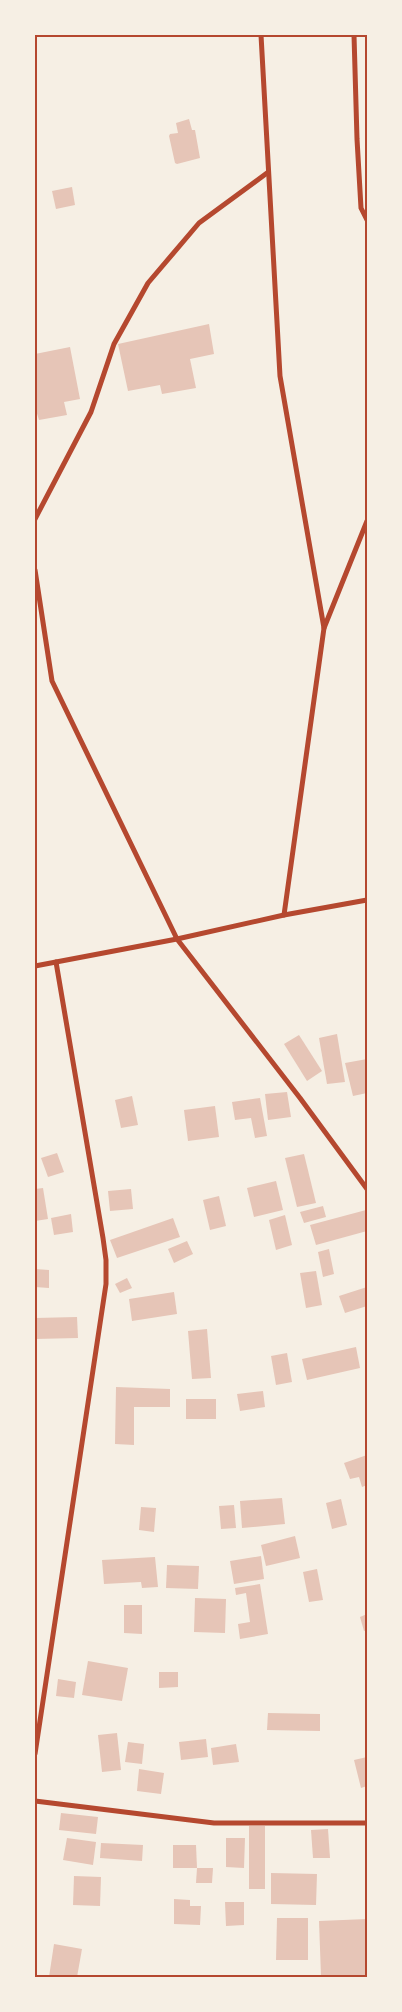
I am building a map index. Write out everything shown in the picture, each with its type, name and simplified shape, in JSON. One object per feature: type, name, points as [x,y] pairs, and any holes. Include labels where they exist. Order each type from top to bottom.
[{"type":"street","points":[[261,35],[267,174],[280,376],[324,628]]},
{"type":"street","points":[[354,35],[361,208],[367,220]]},
{"type":"street","points":[[35,519],[91,412],[114,344],[148,283],[199,223],[267,174]]},
{"type":"street","points":[[284,915],[324,628],[367,520]]},
{"type":"street","points":[[35,570],[52,681],[177,939],[300,1098],[367,1190]]},
{"type":"street","points":[[35,966],[367,900]]},
{"type":"street","points":[[35,1754],[106,1276],[103,1238],[56,962]]},
{"type":"street","points":[[35,1801],[214,1823],[367,1823]]},
{"type":"building","points":[[189,119],[192,130],[195,130],[200,158],[177,164],[175,163],[169,136],[170,134],[178,133],[176,123]]},
{"type":"building","points":[[72,187],[75,205],[56,209],[52,191]]},
{"type":"building","points":[[209,324],[214,354],[190,359],[196,388],[162,394],[160,385],[128,391],[118,344]]},
{"type":"building","points":[[70,347],[80,399],[64,402],[67,415],[39,420],[35,407],[35,354]]},
{"type":"building","points":[[337,1034],[345,1082],[327,1084],[319,1038]]},
{"type":"building","points":[[299,1035],[322,1071],[307,1081],[284,1044]]},
{"type":"building","points":[[367,1059],[367,1093],[353,1096],[345,1063]]},
{"type":"building","points":[[287,1092],[291,1117],[268,1120],[265,1094]]},
{"type":"building","points":[[132,1096],[138,1125],[121,1128],[115,1100]]},
{"type":"building","points":[[260,1098],[267,1136],[255,1138],[251,1118],[235,1120],[232,1102]]},
{"type":"building","points":[[215,1106],[219,1137],[188,1141],[184,1110]]},
{"type":"building","points":[[57,1153],[64,1172],[48,1177],[41,1158]]},
{"type":"building","points":[[304,1154],[316,1203],[297,1207],[285,1158]]},
{"type":"building","points":[[276,1181],[283,1210],[254,1217],[247,1188]]},
{"type":"building","points":[[43,1188],[48,1219],[35,1221],[35,1189]]},
{"type":"building","points":[[131,1189],[133,1209],[110,1211],[108,1191]]},
{"type":"building","points":[[219,1196],[226,1226],[210,1230],[203,1200]]},
{"type":"building","points":[[323,1206],[326,1217],[304,1223],[300,1212]]},
{"type":"building","points":[[366,1210],[367,1231],[316,1245],[310,1225]]},
{"type":"building","points":[[71,1214],[73,1232],[54,1235],[51,1218]]},
{"type":"building","points":[[285,1215],[292,1245],[276,1250],[269,1220]]},
{"type":"building","points":[[173,1218],[180,1237],[117,1258],[110,1240]]},
{"type":"building","points":[[187,1241],[193,1254],[174,1263],[168,1249]]},
{"type":"building","points":[[329,1249],[334,1274],[323,1277],[318,1252]]},
{"type":"building","points":[[35,1269],[49,1270],[49,1288],[35,1287]]},
{"type":"building","points":[[316,1271],[322,1305],[306,1308],[300,1273]]},
{"type":"building","points":[[127,1278],[132,1288],[120,1293],[115,1284]]},
{"type":"building","points":[[367,1287],[367,1306],[345,1313],[339,1296]]},
{"type":"building","points":[[174,1292],[177,1314],[132,1321],[129,1299]]},
{"type":"building","points":[[77,1317],[78,1338],[35,1339],[35,1318]]},
{"type":"building","points":[[207,1329],[211,1378],[192,1379],[188,1331]]},
{"type":"building","points":[[356,1347],[360,1368],[307,1380],[302,1359]]},
{"type":"building","points":[[287,1353],[292,1382],[276,1385],[271,1356]]},
{"type":"building","points":[[116,1387],[170,1389],[170,1407],[134,1407],[134,1445],[115,1444]]},
{"type":"building","points":[[263,1391],[265,1407],[240,1411],[237,1394]]},
{"type":"building","points":[[186,1399],[216,1399],[216,1419],[186,1419]]},
{"type":"building","points":[[367,1455],[367,1485],[362,1487],[359,1477],[350,1479],[344,1463]]},
{"type":"building","points":[[282,1498],[285,1524],[242,1528],[240,1501]]},
{"type":"building","points":[[341,1499],[347,1525],[332,1529],[326,1503]]},
{"type":"building","points":[[234,1505],[236,1528],[221,1529],[219,1506]]},
{"type":"building","points":[[141,1507],[156,1508],[154,1532],[139,1530]]},
{"type":"building","points":[[295,1536],[300,1558],[266,1566],[261,1545]]},
{"type":"building","points":[[261,1556],[264,1579],[234,1584],[230,1561]]},
{"type":"building","points":[[155,1557],[158,1587],[142,1588],[141,1582],[104,1584],[102,1560]]},
{"type":"building","points":[[167,1565],[199,1566],[198,1589],[166,1588]]},
{"type":"building","points":[[317,1569],[323,1600],[309,1602],[303,1572]]},
{"type":"building","points":[[260,1584],[268,1634],[240,1639],[238,1624],[250,1622],[246,1593],[236,1595],[235,1588]]},
{"type":"building","points":[[195,1598],[226,1599],[225,1633],[194,1632]]},
{"type":"building","points":[[124,1605],[142,1605],[142,1634],[124,1633]]},
{"type":"building","points":[[367,1614],[367,1630],[364,1631],[360,1617]]},
{"type":"building","points":[[88,1661],[128,1668],[122,1701],[82,1695]]},
{"type":"building","points":[[159,1672],[178,1672],[178,1687],[159,1688]]},
{"type":"building","points":[[58,1679],[76,1682],[74,1698],[56,1696]]},
{"type":"building","points":[[268,1713],[320,1714],[320,1731],[267,1730]]},
{"type":"building","points":[[117,1733],[121,1770],[102,1772],[98,1735]]},
{"type":"building","points":[[206,1739],[208,1757],[181,1760],[179,1742]]},
{"type":"building","points":[[128,1742],[144,1744],[142,1764],[125,1762]]},
{"type":"building","points":[[236,1744],[239,1762],[213,1765],[211,1748]]},
{"type":"building","points":[[367,1757],[367,1786],[361,1788],[354,1760]]},
{"type":"building","points":[[139,1769],[164,1773],[161,1794],[137,1791]]},
{"type":"building","points":[[61,1813],[98,1817],[96,1834],[59,1830]]},
{"type":"building","points":[[249,1826],[265,1826],[265,1889],[249,1889]]},
{"type":"building","points":[[328,1829],[330,1858],[313,1858],[311,1830]]},
{"type":"building","points":[[67,1838],[96,1842],[93,1865],[63,1860]]},
{"type":"building","points":[[226,1838],[245,1838],[244,1868],[226,1867]]},
{"type":"building","points":[[101,1843],[143,1845],[142,1861],[100,1858]]},
{"type":"building","points":[[173,1845],[196,1845],[197,1868],[173,1868]]},
{"type":"building","points":[[197,1868],[213,1868],[212,1883],[196,1883]]},
{"type":"building","points":[[271,1873],[317,1874],[316,1905],[271,1904]]},
{"type":"building","points":[[74,1876],[101,1877],[100,1906],[73,1905]]},
{"type":"building","points":[[174,1899],[190,1900],[190,1906],[201,1906],[200,1925],[174,1924]]},
{"type":"building","points":[[225,1902],[244,1902],[244,1925],[226,1926]]},
{"type":"building","points":[[277,1918],[308,1918],[308,1960],[276,1960]]},
{"type":"building","points":[[367,1919],[367,1975],[321,1976],[319,1921]]},
{"type":"building","points":[[54,1944],[82,1949],[77,1977],[49,1977]]}]
